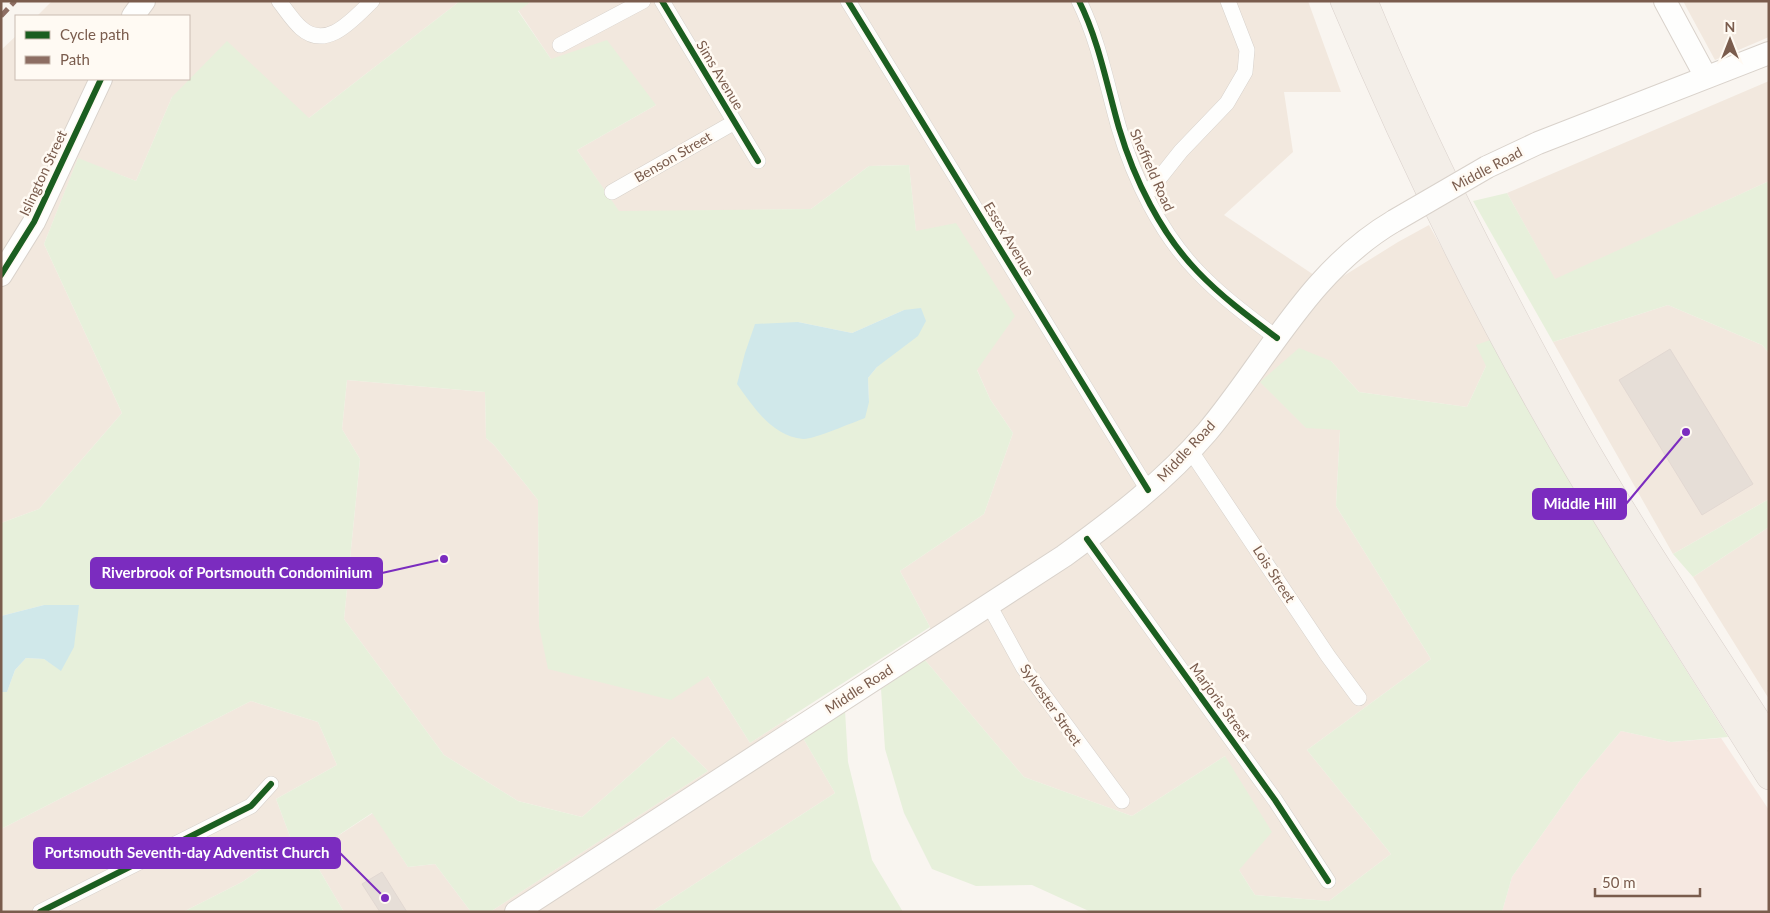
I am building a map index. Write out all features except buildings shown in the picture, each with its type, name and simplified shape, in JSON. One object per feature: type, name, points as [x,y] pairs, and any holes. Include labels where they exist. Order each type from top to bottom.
[{"type":"main road","points":[[133,15],[144,1]]},
{"type":"main road","points":[[1343,1],[1418,171],[1484,301],[1528,382],[1610,523],[1769,777]]},
{"type":"main road","points":[[1365,1],[1443,176],[1547,378],[1620,503],[1769,738]]},
{"type":"main road","points":[[1665,1],[1706,77]]},
{"type":"main road","name":"Middle Road","points":[[516,912],[989,605],[1087,539],[1148,490],[1190,450],[1223,411],[1299,305],[1336,265],[1369,237],[1487,167],[1538,143],[1769,53]]},
{"type":"main road","name":"Islington Street","points":[[1,275],[34,222],[101,80]]},
{"type":"street","points":[[279,1],[301,28],[320,37],[328,36],[341,28],[372,1]]},
{"type":"street","points":[[560,45],[642,1]]},
{"type":"street","name":"Sims Avenue","points":[[662,1],[733,123],[758,161]]},
{"type":"street","name":"Essex Avenue","points":[[848,1],[1148,490]]},
{"type":"street","name":"Sheffield Road","points":[[1079,1],[1094,37],[1120,132],[1146,195],[1177,246],[1196,270],[1243,313],[1276,338]]},
{"type":"street","points":[[1146,195],[1180,151],[1228,103],[1244,72],[1247,50],[1228,1]]},
{"type":"street","name":"Benson Street","points":[[612,192],[733,123]]},
{"type":"street","name":"Lois Street","points":[[1190,450],[1328,656],[1359,698]]},
{"type":"street","name":"Marjorie Street","points":[[1087,539],[1275,800],[1328,881]]},
{"type":"street","name":"Sylvester Street","points":[[989,605],[1023,667],[1122,801]]},
{"type":"street","points":[[40,912],[251,806],[271,784]]},
{"type":"shaded area","points":[[52,1],[460,1],[309,118],[172,97],[136,181],[78,159],[44,244],[122,413],[39,509],[1,523],[1,50],[15,37],[15,80],[190,80],[190,15],[38,15]]},
{"type":"shaded area","points":[[532,1],[1308,1],[1341,92],[1284,92],[1293,152],[1224,215],[1329,285],[1429,225],[1493,339],[1486,366],[1467,407],[1359,392],[1331,361],[1340,430],[1336,506],[1431,659],[1307,750],[1391,854],[1329,901],[1255,895],[1239,870],[1225,756],[1132,816],[1024,777],[925,660],[930,627],[900,571],[984,514],[1013,433],[990,399],[916,232],[909,165],[869,166],[811,209],[619,212],[577,150],[656,105],[551,59],[518,10]]},
{"type":"shaded area","points":[[1683,1],[1769,1],[1769,37],[1715,60]]},
{"type":"shaded area","points":[[1769,81],[1769,181],[1555,280],[1507,193]]},
{"type":"shaded area","points":[[1668,305],[1762,345],[1769,353],[1769,499],[1673,554],[1553,342]]},
{"type":"shaded area","points":[[347,380],[485,392],[486,438],[494,445],[538,500],[539,626],[708,676],[750,743],[786,720],[803,738],[835,793],[651,912],[490,912],[708,771],[673,737],[582,817],[518,801],[444,755],[344,619],[360,459],[342,429]]},
{"type":"shaded area","points":[[1769,527],[1769,699],[1693,577]]},
{"type":"shaded area","points":[[251,701],[318,722],[337,765],[276,799],[294,847],[242,882],[183,912],[1,912],[1,829]]},
{"type":"shaded area","points":[[1621,731],[1671,742],[1721,738],[1769,810],[1769,912],[1502,912],[1512,877],[1581,779]]},
{"type":"shaded area","points":[[373,813],[408,867],[435,864],[471,912],[344,912],[310,854]]},
{"type":"green space","points":[[460,1],[532,1],[518,11],[551,59],[607,40],[656,105],[577,150],[619,211],[811,209],[869,166],[909,165],[916,231],[956,223],[1015,316],[977,370],[990,399],[1013,433],[984,514],[900,571],[930,627],[750,743],[708,676],[671,700],[548,669],[539,626],[538,500],[494,445],[486,438],[485,392],[347,380],[342,429],[360,459],[344,619],[444,755],[518,801],[582,817],[673,737],[708,771],[490,912],[471,912],[435,864],[408,867],[372,813],[310,854],[344,912],[183,912],[242,882],[294,847],[276,799],[337,765],[318,722],[251,701],[1,829],[1,692],[7,692],[15,670],[26,658],[44,659],[61,670],[79,605],[44,605],[1,616],[1,523],[39,509],[122,413],[44,244],[78,158],[136,181],[172,97],[227,41],[309,118]],"holes":[[[904,310],[877,367],[868,378],[869,402],[798,322],[852,333]]]},
{"type":"green space","points":[[1769,181],[1769,353],[1762,345],[1668,305],[1553,342],[1473,201],[1507,193],[1555,279]]},
{"type":"green space","points":[[1493,339],[1642,600],[1728,737],[1671,742],[1621,731],[1581,779],[1512,877],[1502,912],[1091,912],[1032,885],[976,886],[932,869],[904,813],[885,749],[881,689],[925,660],[1024,777],[1132,816],[1225,756],[1272,832],[1239,870],[1255,895],[1329,901],[1391,854],[1307,750],[1431,659],[1336,506],[1340,430],[1306,428],[1260,382],[1299,348],[1331,361],[1359,392],[1467,407],[1486,366],[1476,345]]},
{"type":"green space","points":[[1769,499],[1769,527],[1693,577],[1673,554]]},
{"type":"green space","points":[[845,710],[848,762],[872,860],[903,912],[651,912],[835,793],[803,738]]},
{"type":"water","points":[[921,308],[926,321],[918,336],[877,367],[868,378],[869,402],[865,418],[808,439],[792,437],[773,427],[757,411],[737,384],[755,324],[798,322],[852,333],[904,310]]},
{"type":"water","points":[[44,605],[79,605],[74,647],[61,671],[44,659],[26,658],[15,670],[7,692],[1,692],[1,616]]},
{"type":"marked path","points":[[1,16],[15,1]]},
{"type":"cycle path","points":[[662,1],[758,161]]},
{"type":"cycle path","points":[[848,1],[1148,490]]},
{"type":"cycle path","points":[[1079,1],[1092,32],[1125,147],[1150,205],[1172,241],[1198,272],[1236,306],[1277,338]]},
{"type":"cycle path","points":[[1,275],[34,222],[101,80]]},
{"type":"cycle path","points":[[1087,539],[1275,800],[1328,881]]},
{"type":"cycle path","points":[[40,912],[251,806],[271,784]]},
{"type":"place","name":"Middle Hill","points":[[1686,432]]},
{"type":"place","name":"Riverbrook of Portsmouth Condominium","points":[[444,559]]},
{"type":"place","name":"Portsmouth Seventh-day Adventist Church","points":[[385,898]]}]
